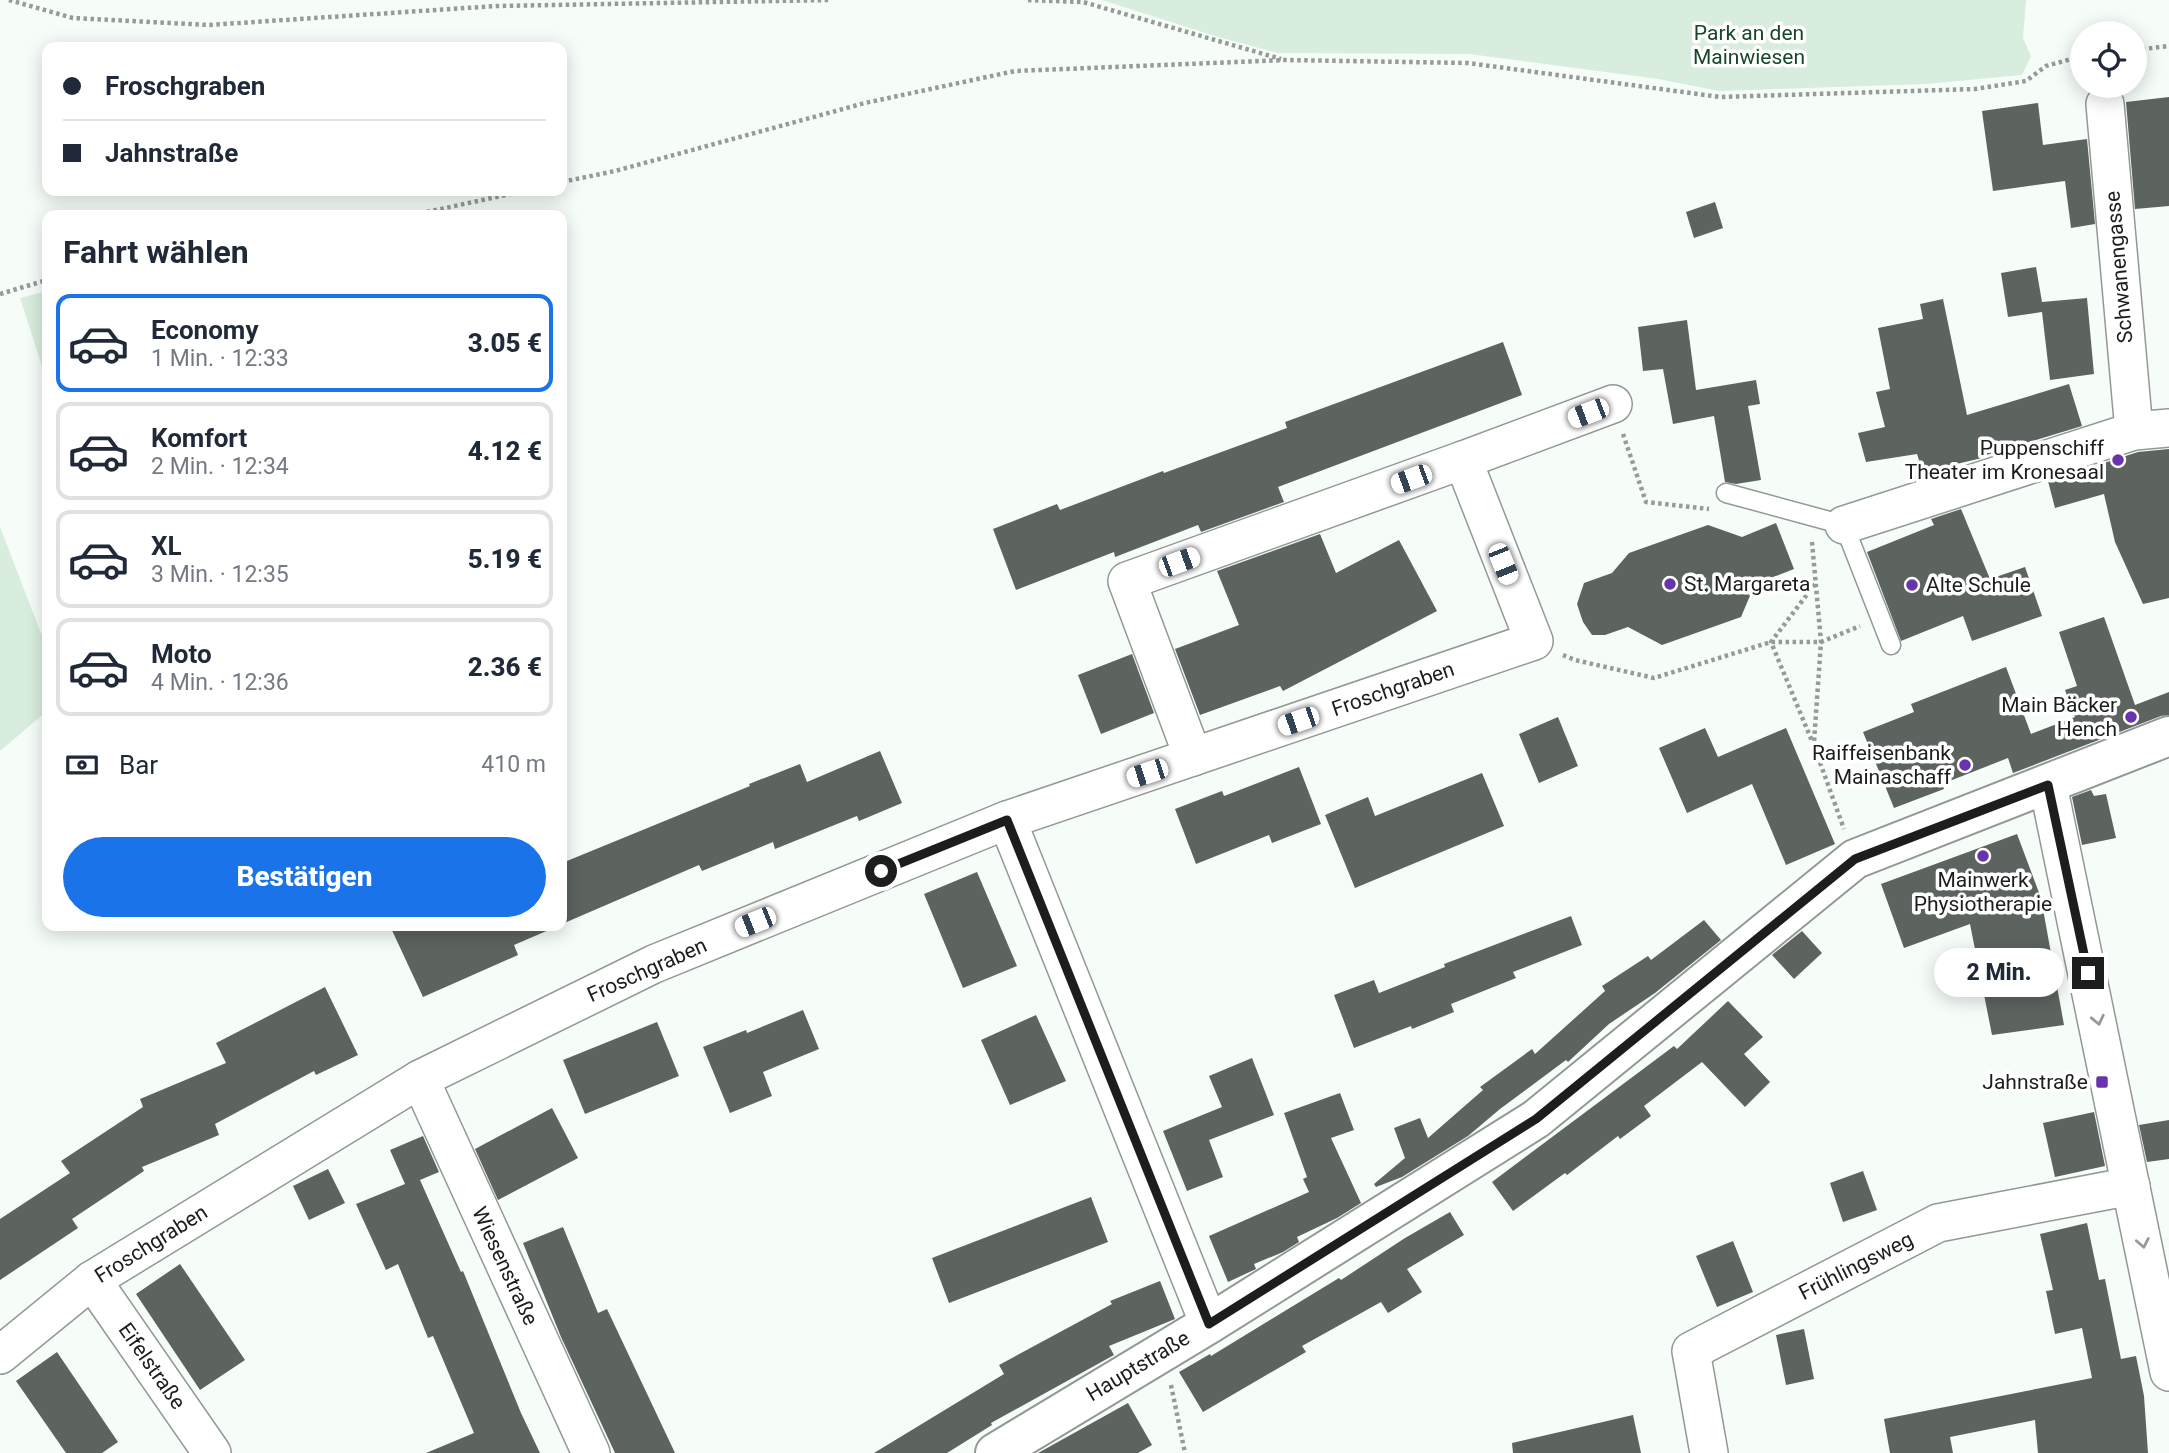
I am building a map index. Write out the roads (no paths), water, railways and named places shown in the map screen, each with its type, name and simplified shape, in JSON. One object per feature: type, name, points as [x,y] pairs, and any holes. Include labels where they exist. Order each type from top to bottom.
[{"type":"street","name":"Schwanengasse","points":[[2105,104],[2151,429]]},
{"type":"street","points":[[1193,757],[1127,581],[1613,404]]},
{"type":"street","points":[[1828,531],[2151,429]]},
{"type":"street","name":"Froschgraben","points":[[0,1355],[92,1280],[420,1079],[654,964],[1007,820],[1534,641],[1463,460]]},
{"type":"street","name":"Hauptstraße","points":[[995,1453],[1209,1324],[1536,1119],[1855,859],[2169,736]]},
{"type":"street","points":[[2048,785],[2169,1372]]},
{"type":"street","points":[[1007,820],[1209,1324]]},
{"type":"street","name":"Wiesenstraße","points":[[420,1079],[591,1453]]},
{"type":"street","name":"Frühlingsweg","points":[[1709,1453],[1691,1351],[1938,1223],[2131,1186]]},
{"type":"street","name":"Eifelstraße","points":[[92,1280],[212,1453]]},
{"type":"lane","points":[[1726,493],[1828,531],[1881,618],[1891,645]]},
{"type":"place","name":"Puppenschiff Theater im Kronesaal","points":[[2118,460]]},
{"type":"place","name":"St. Margareta","points":[[1670,584]]},
{"type":"place","name":"Alte Schule","points":[[1912,585]]},
{"type":"place","name":"Main Bäcker Hench","points":[[2131,717]]},
{"type":"place","name":"Raiffeisenbank Mainaschaff","points":[[1965,765]]},
{"type":"place","name":"Mainwerk Physiotherapie","points":[[1983,856]]},
{"type":"place","name":"Jahnstraße","points":[[2102,1082]]},
{"type":"park label","name":"Park an den Mainwiesen","points":[[1749,45]]}]
